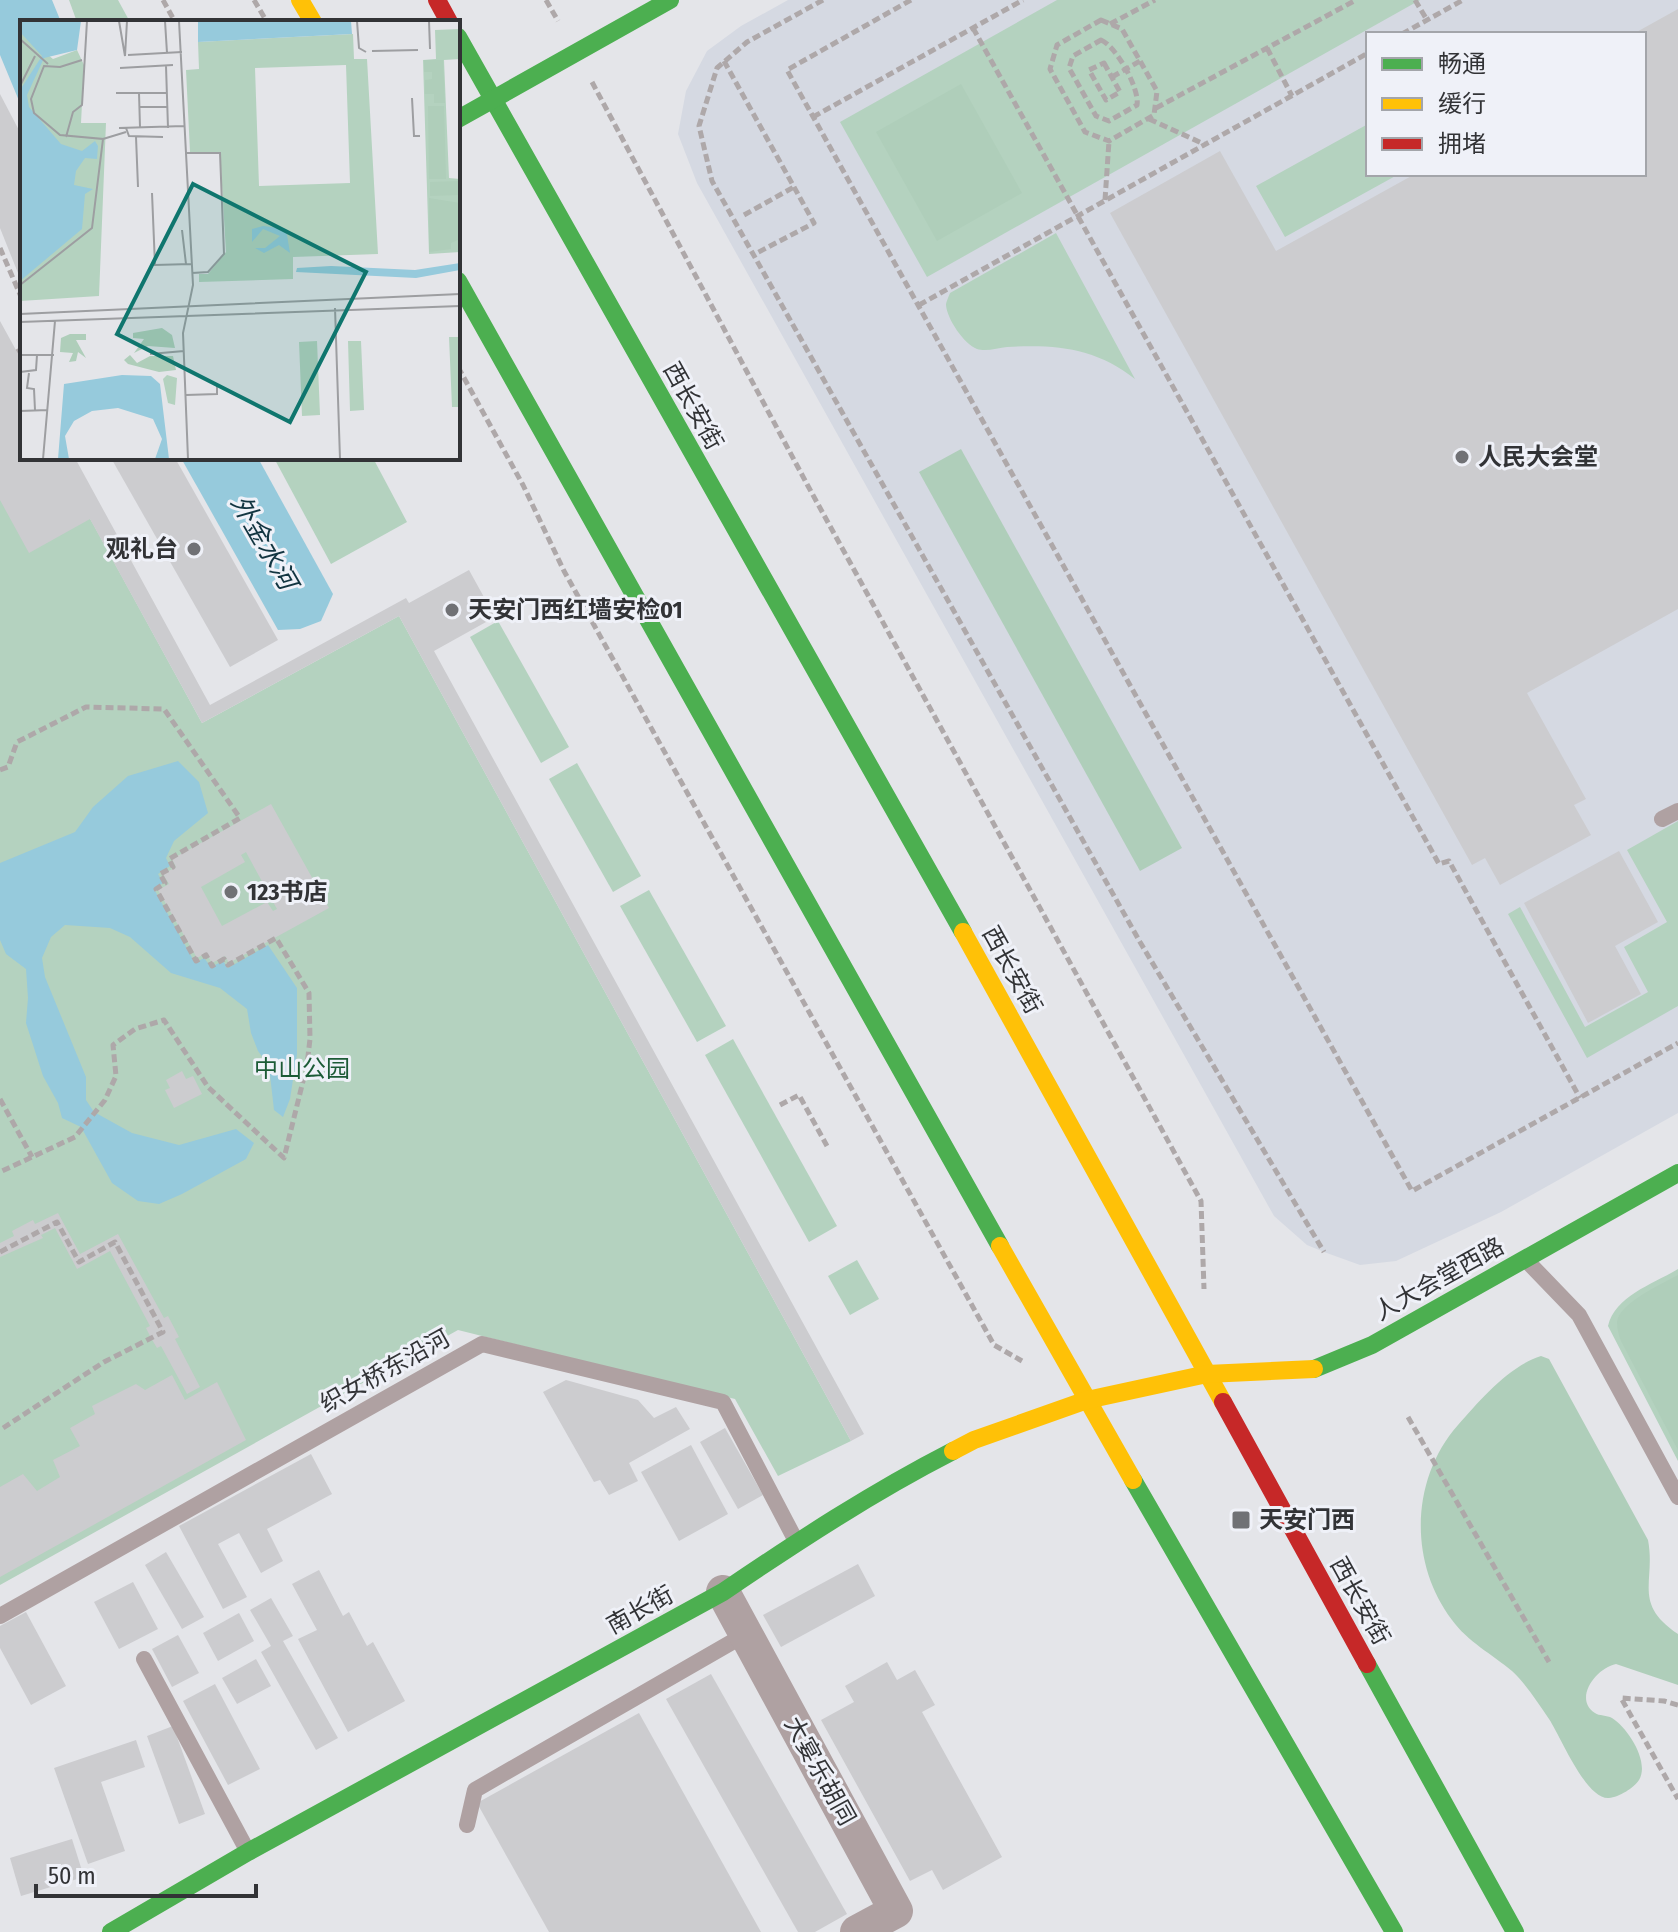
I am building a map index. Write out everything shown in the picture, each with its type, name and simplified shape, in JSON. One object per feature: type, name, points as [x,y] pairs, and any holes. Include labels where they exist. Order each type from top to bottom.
[{"type":"main road","points":[[300,0],[312,20]]},
{"type":"main road","points":[[437,0],[448,20]]},
{"type":"main road","points":[[460,118],[670,0]]},
{"type":"main road","name":"西长安街","points":[[460,41],[1010,1015],[1515,1932]]},
{"type":"main road","points":[[460,285],[1087,1400],[1394,1932]]},
{"type":"main road","name":"人大会堂西路","points":[[1207,1374],[1316,1369],[1372,1345],[1678,1173]]},
{"type":"main road","name":"南长街","points":[[111,1932],[248,1852],[723,1592],[796,1542],[898,1479],[974,1440],[1087,1400],[1207,1374]]},
{"type":"street","name":"大宴乐胡同","points":[[723,1592],[896,1911],[857,1932]]},
{"type":"lane","points":[[1662,819],[1678,811]]},
{"type":"lane","points":[[1525,1259],[1579,1315],[1678,1497]]},
{"type":"lane","name":"织女桥东沿河","points":[[0,1616],[482,1344],[723,1402],[796,1542]]},
{"type":"lane","points":[[467,1825],[475,1790],[746,1634]]},
{"type":"lane","points":[[144,1659],[248,1852]]},
{"type":"path","points":[[163,0],[174,20]]},
{"type":"path","points":[[254,0],[266,20]]},
{"type":"path","points":[[546,0],[823,514],[1201,1201],[1204,1296]]},
{"type":"path","points":[[823,0],[747,42],[717,68],[699,126],[712,181],[1158,973],[1324,1252]]},
{"type":"path","points":[[911,0],[787,70],[1412,1191],[1678,1043]]},
{"type":"path","points":[[813,117],[1023,0]]},
{"type":"path","points":[[1155,109],[1356,0]]},
{"type":"path","points":[[1415,0],[1427,20]]},
{"type":"path","points":[[1406,32],[1463,0]]},
{"type":"path","points":[[1110,24],[1152,1]]},
{"type":"path","points":[[1101,20],[1122,29],[1140,61],[1157,91],[1154,115],[1109,141],[1085,132],[1050,69],[1057,45],[1101,20]]},
{"type":"path","points":[[973,28],[1439,864],[1449,861],[1580,1098]]},
{"type":"path","points":[[1101,40],[1110,44],[1125,70],[1139,94],[1137,105],[1109,121],[1096,116],[1069,68],[1073,56],[1101,40]]},
{"type":"path","points":[[1267,48],[1292,96]]},
{"type":"path","points":[[918,305],[1366,54]]},
{"type":"path","points":[[724,61],[814,223],[753,255]]},
{"type":"path","points":[[1112,77],[1140,61]]},
{"type":"path","points":[[1104,63],[1112,77],[1120,92],[1106,100],[1089,70],[1104,63]]},
{"type":"path","points":[[1149,119],[1205,144]]},
{"type":"path","points":[[1104,201],[1109,141]]},
{"type":"path","points":[[744,215],[794,187]]},
{"type":"path","points":[[0,248],[20,294]]},
{"type":"path","points":[[460,371],[523,485],[564,571],[994,1345],[1034,1369]]},
{"type":"path","points":[[0,770],[8,767],[17,742],[86,707],[164,709],[240,818],[169,859],[173,867],[160,874],[165,883],[156,889],[196,961],[206,955],[212,966],[224,959],[228,965],[276,938],[309,993],[310,1039],[307,1065],[284,1158],[208,1087],[164,1020],[135,1029],[113,1045],[116,1076],[105,1100],[75,1137],[0,1172]]},
{"type":"path","points":[[780,1105],[799,1095],[827,1146]]},
{"type":"path","points":[[0,1099],[32,1157]]},
{"type":"path","points":[[0,1252],[57,1222],[79,1262],[115,1242],[163,1332],[104,1362],[0,1430]]},
{"type":"path","points":[[1408,1417],[1549,1662]]},
{"type":"path","points":[[1678,1705],[1621,1698],[1678,1799]]},
{"type":"shaded area","points":[[788,0],[1678,0],[1678,1113],[1501,1212],[1396,1261],[1360,1265],[1324,1252],[1307,1245],[1274,1216],[697,183],[678,134],[686,91],[707,51],[741,26]]},
{"type":"green space","points":[[69,0],[118,0],[129,20],[76,20]]},
{"type":"green space","points":[[1057,0],[1420,0],[927,277],[840,122]]},
{"type":"green space","points":[[961,84],[1022,193],[937,241],[876,132]]},
{"type":"green space","points":[[1366,125],[1366,176],[1395,176],[1285,237],[1256,186]]},
{"type":"green space","points":[[1056,233],[1135,379],[1105,360],[1075,350],[1042,346],[977,349],[962,337],[953,324],[946,305],[950,293]]},
{"type":"green space","name":"中山公园","points":[[0,353],[20,460],[58,460],[202,723],[399,616],[851,1441],[778,1476],[735,1399],[458,1330],[0,1585]]},
{"type":"green space","points":[[961,449],[1182,848],[1140,871],[919,472]]},
{"type":"green space","points":[[275,460],[374,460],[407,522],[331,564]]},
{"type":"green space","points":[[498,621],[569,747],[541,763],[470,637]]},
{"type":"green space","points":[[577,763],[641,876],[613,892],[549,779]]},
{"type":"green space","points":[[1678,821],[1678,1006],[1587,1058],[1508,914],[1520,907],[1585,1027],[1648,992],[1624,947],[1667,922],[1627,850]]},
{"type":"green space","points":[[649,890],[726,1026],[697,1042],[620,906]]},
{"type":"green space","points":[[733,1039],[837,1226],[809,1242],[705,1055]]},
{"type":"green space","points":[[857,1260],[879,1299],[850,1315],[828,1276]]},
{"type":"green space","points":[[1678,1269],[1678,1461],[1608,1326],[1618,1307],[1627,1299]]},
{"type":"green space","points":[[1678,1275],[1678,1450],[1621,1341],[1617,1322],[1633,1301]]},
{"type":"green space","points":[[1541,1356],[1549,1359],[1648,1540],[1650,1602],[1664,1623],[1678,1634],[1678,1685],[1616,1664],[1601,1671],[1587,1692],[1589,1707],[1597,1714],[1612,1718],[1625,1729],[1636,1746],[1642,1764],[1637,1783],[1622,1794],[1609,1798],[1600,1796],[1583,1779],[1549,1719],[1522,1682],[1465,1635],[1452,1620],[1428,1573],[1422,1547],[1424,1495],[1442,1446],[1496,1385],[1518,1367]]},
{"type":"water","points":[[0,0],[52,0],[60,20],[20,20],[20,103],[0,55]]},
{"type":"water","name":"外金水河","points":[[182,460],[259,460],[333,594],[321,621],[300,629],[278,630]]},
{"type":"water","points":[[178,761],[199,782],[208,813],[174,841],[166,858],[170,866],[158,874],[163,883],[154,889],[195,963],[204,958],[211,967],[223,961],[228,968],[268,945],[297,988],[297,1054],[290,1099],[283,1117],[274,1110],[269,1066],[258,1051],[251,1033],[247,1009],[220,988],[171,973],[130,937],[110,928],[65,925],[51,937],[42,958],[45,977],[86,1077],[86,1100],[94,1112],[132,1133],[179,1145],[236,1129],[254,1143],[246,1159],[159,1204],[138,1201],[112,1183],[81,1127],[62,1118],[58,1103],[43,1076],[26,1023],[26,969],[6,954],[0,940],[0,863],[75,832],[93,807],[128,776]]},
{"type":"building","name":"人民大会堂","points":[[1678,9],[1678,609],[1527,693],[1586,799],[1574,805],[1591,835],[1500,885],[1485,858],[1472,865],[1110,213],[1220,151],[1276,251],[1411,176],[1646,176],[1646,32],[1637,32]]},
{"type":"building","points":[[0,94],[20,132],[20,278],[0,228]]},
{"type":"building","points":[[0,321],[20,357],[20,460],[76,460],[210,705],[406,598],[409,603],[469,570],[495,617],[434,651],[864,1434],[851,1441],[399,616],[202,723],[90,519],[29,553],[0,500]]},
{"type":"building","name":"观礼台","points":[[112,460],[176,460],[278,640],[230,667]]},
{"type":"building","points":[[271,804],[329,908],[229,963],[225,956],[212,963],[206,953],[197,958],[158,890],[169,884],[163,874],[176,867],[172,859]],"holes":[[[246,852],[277,909],[273,911],[267,902],[222,926],[201,887],[245,862],[241,855]]]},
{"type":"building","points":[[1619,851],[1658,922],[1615,946],[1641,994],[1588,1023],[1524,903]]},
{"type":"building","points":[[182,1071],[186,1079],[193,1076],[202,1094],[174,1108],[165,1090],[170,1088],[166,1080]]},
{"type":"building","points":[[58,1213],[80,1254],[118,1234],[164,1318],[168,1316],[179,1337],[175,1339],[200,1387],[187,1394],[161,1346],[157,1348],[151,1338],[146,1328],[150,1326],[110,1251],[77,1269],[55,1228],[41,1235],[43,1238],[0,1257],[0,1243],[14,1236],[12,1231],[33,1220],[35,1224]]},
{"type":"building","points":[[172,1375],[185,1400],[217,1382],[246,1440],[0,1577],[0,1487],[23,1474],[37,1491],[60,1477],[53,1460],[80,1446],[70,1428],[95,1414],[92,1406],[136,1384],[145,1390]]},
{"type":"building","points":[[566,1380],[638,1400],[654,1418],[676,1407],[690,1429],[629,1463],[638,1481],[609,1495],[600,1480],[594,1482],[543,1392]]},
{"type":"building","points":[[725,1428],[763,1495],[738,1509],[700,1442]]},
{"type":"building","points":[[691,1445],[728,1514],[679,1541],[641,1472]]},
{"type":"building","points":[[311,1454],[332,1494],[267,1529],[283,1561],[261,1573],[239,1533],[218,1544],[247,1597],[223,1609],[179,1526]]},
{"type":"building","points":[[166,1552],[204,1617],[182,1629],[145,1565]]},
{"type":"building","points":[[858,1564],[875,1596],[781,1647],[763,1615]]},
{"type":"building","points":[[319,1570],[343,1616],[349,1612],[367,1646],[373,1642],[405,1701],[348,1732],[298,1639],[317,1630],[292,1584]]},
{"type":"building","points":[[133,1582],[158,1629],[119,1649],[94,1602]]},
{"type":"building","points":[[271,1598],[293,1636],[283,1641],[338,1738],[316,1750],[261,1652],[271,1646],[250,1610]]},
{"type":"building","points":[[26,1612],[66,1686],[31,1705],[0,1648],[0,1626]]},
{"type":"building","points":[[239,1613],[254,1641],[218,1661],[203,1633]]},
{"type":"building","points":[[178,1635],[199,1673],[172,1687],[152,1649]]},
{"type":"building","points":[[256,1659],[271,1686],[237,1704],[222,1678]]},
{"type":"building","points":[[887,1662],[897,1680],[915,1670],[935,1705],[922,1712],[1002,1857],[943,1890],[932,1870],[910,1881],[821,1720],[854,1702],[845,1686]]},
{"type":"building","points":[[711,1674],[847,1914],[815,1932],[798,1932],[666,1699]]},
{"type":"building","points":[[215,1684],[260,1769],[228,1785],[183,1701]]},
{"type":"building","points":[[639,1713],[761,1932],[549,1932],[477,1803]]},
{"type":"building","points":[[173,1726],[205,1814],[179,1824],[147,1736]]},
{"type":"building","points":[[136,1740],[145,1767],[101,1782],[125,1851],[88,1864],[54,1768]]},
{"type":"building","points":[[72,1839],[84,1877],[21,1896],[10,1858]]},
{"type":"traffic: fast","points":[[460,118],[670,0]]},
{"type":"traffic: fast","points":[[460,41],[963,932]]},
{"type":"traffic: fast","points":[[460,285],[1000,1246]]},
{"type":"traffic: fast","points":[[1314,1369],[1372,1345],[1678,1173]]},
{"type":"traffic: fast","points":[[111,1932],[248,1852],[723,1592],[836,1518],[953,1451]]},
{"type":"traffic: fast","points":[[1133,1480],[1394,1932]]},
{"type":"traffic: fast","points":[[1367,1664],[1515,1932]]},
{"type":"traffic: slow","points":[[300,0],[312,20]]},
{"type":"traffic: slow","points":[[963,932],[1223,1402]]},
{"type":"traffic: slow","points":[[1000,1246],[1133,1480]]},
{"type":"traffic: slow","points":[[953,1451],[974,1440],[1087,1400],[1207,1374],[1314,1369]]},
{"type":"traffic: jam","points":[[437,0],[448,20]]},
{"type":"traffic: jam","points":[[1223,1402],[1367,1664]]},
{"type":"place","name":"人民大会堂","points":[[1462,457]]},
{"type":"place","name":"观礼台","points":[[194,549]]},
{"type":"place","name":"天安门西红墙安检01","points":[[452,610]]},
{"type":"place","name":"123书店","points":[[231,892]]},
{"type":"place","name":"天安门西","points":[[1241,1520]]}]
